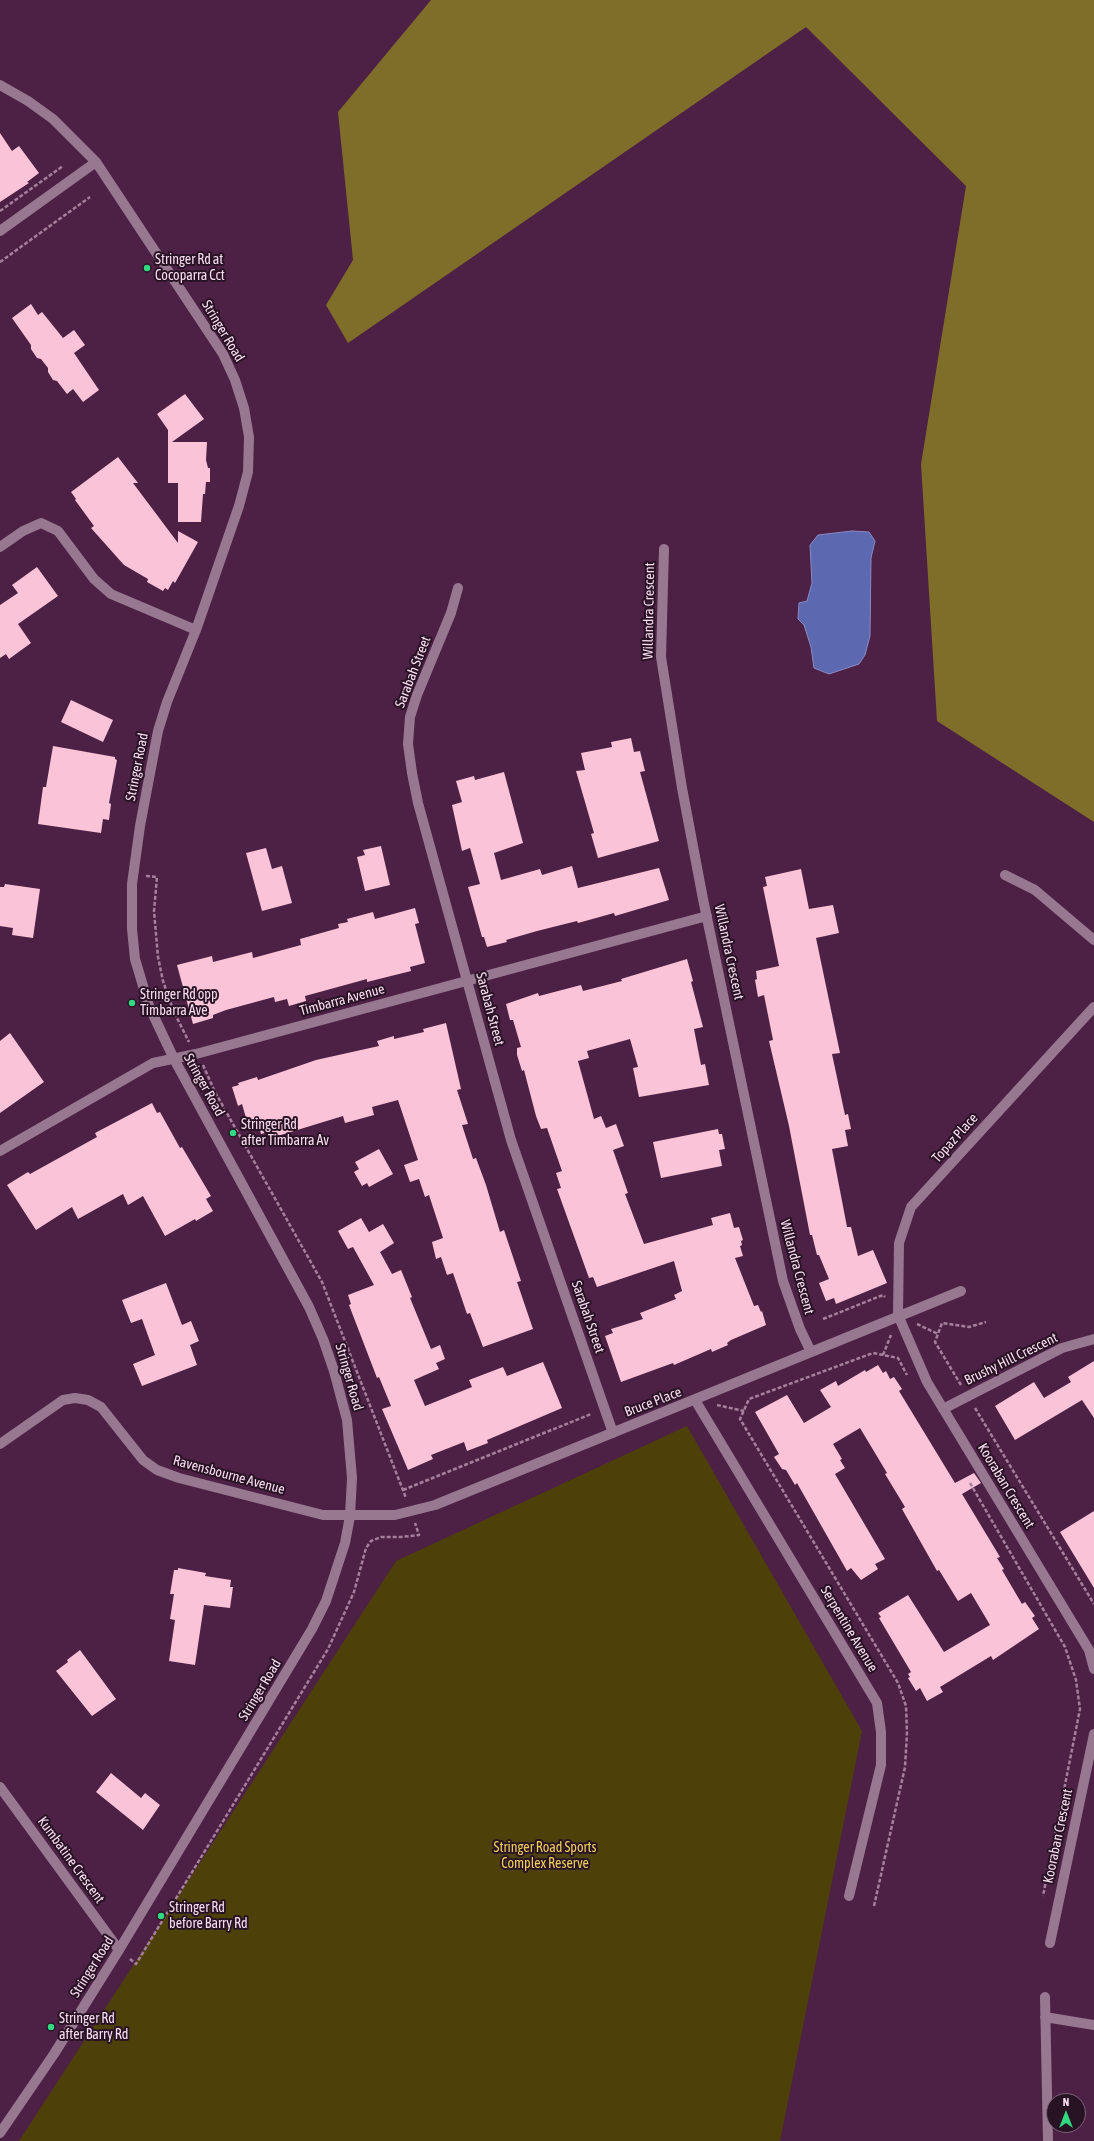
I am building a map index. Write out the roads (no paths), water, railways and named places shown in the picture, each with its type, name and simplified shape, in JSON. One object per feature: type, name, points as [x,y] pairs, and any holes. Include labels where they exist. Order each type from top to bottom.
[{"type":"street","name":"Stringer Road","points":[[0,85],[28,101],[53,119],[96,162],[223,354],[240,394],[247,422],[250,455],[246,479],[239,506],[196,630],[167,702],[158,731],[150,767],[130,908],[136,959],[149,1006],[174,1059],[309,1307],[323,1339],[334,1371],[347,1420],[352,1478],[350,1516],[345,1544],[326,1601],[312,1629],[119,1950],[54,2054],[0,2133]]},
{"type":"street","points":[[0,231],[96,162]]},
{"type":"street","points":[[0,547],[23,531],[41,522],[58,530],[94,579],[111,594],[196,630]]},
{"type":"street","name":"Willandra Crescent","points":[[664,549],[661,657],[684,796],[707,916],[783,1281],[800,1329],[811,1352]]},
{"type":"street","name":"Sarabah Street","points":[[458,588],[443,634],[417,694],[410,717],[408,744],[418,803],[511,1140],[613,1433]]},
{"type":"street","points":[[1005,875],[1035,890],[1094,940]]},
{"type":"street","name":"Timbarra Avenue","points":[[0,1151],[153,1063],[196,1054],[707,916]]},
{"type":"street","name":"Topaz Place","points":[[898,1315],[899,1243],[911,1207],[1094,1007]]},
{"type":"street","name":"Bruce Place","points":[[350,1516],[381,1516],[411,1512],[435,1505],[695,1400],[898,1315],[961,1291]]},
{"type":"street","name":"Kooraban Crescent","points":[[898,1315],[927,1382],[1091,1648],[1094,1669]]},
{"type":"street","name":"Brushy Hill Crescent","points":[[943,1409],[1062,1348],[1094,1339]]},
{"type":"street","name":"Ravensbourne Avenue","points":[[0,1444],[63,1400],[75,1398],[88,1400],[101,1407],[143,1460],[157,1470],[179,1478],[323,1514],[350,1516]]},
{"type":"street","name":"Serpentine Avenue","points":[[695,1400],[877,1703],[881,1732],[881,1765],[849,1896]]},
{"type":"street","name":"Kooraban Crescent","points":[[1050,1943],[1094,1734]]},
{"type":"street","name":"Kumbatine Crescent","points":[[0,1787],[119,1950]]},
{"type":"street","points":[[1045,1997],[1048,2141]]},
{"type":"street","points":[[1045,2017],[1094,2025]]},
{"type":"water","points":[[852,531],[869,532],[875,541],[871,558],[870,636],[865,655],[859,664],[829,674],[814,668],[811,647],[804,625],[798,619],[799,603],[807,601],[812,583],[810,545],[818,535]]},
{"type":"place","name":"Stringer Rd at Cocoparra Cct","points":[[147,268]]},
{"type":"place","name":"Stringer Rd opp Timbarra Ave","points":[[132,1003]]},
{"type":"place","name":"Stringer Rd after Timbarra Av","points":[[233,1133]]},
{"type":"place","name":"Stringer Rd before Barry Rd","points":[[161,1916]]},
{"type":"place","name":"Stringer Rd after Barry Rd","points":[[51,2027]]},
{"type":"park label","name":"Stringer Road Sports Complex Reserve","points":[[545,1856]]}]
